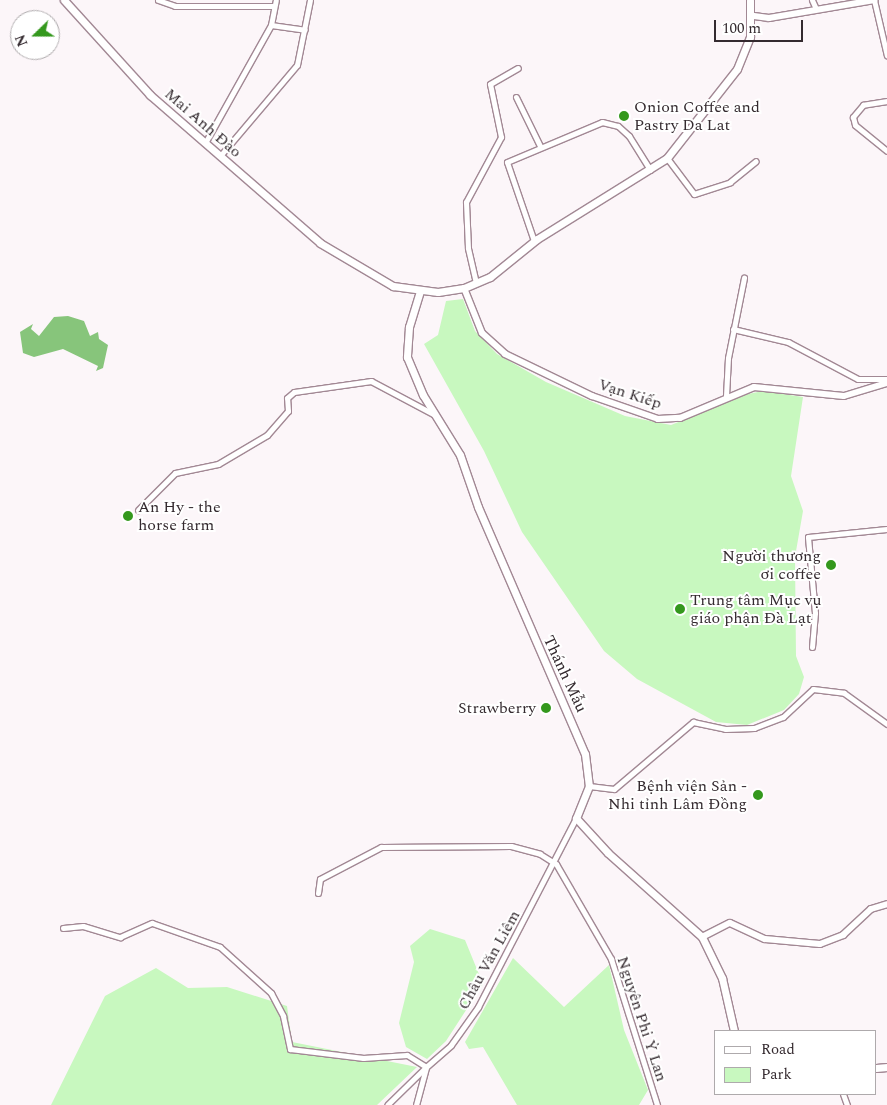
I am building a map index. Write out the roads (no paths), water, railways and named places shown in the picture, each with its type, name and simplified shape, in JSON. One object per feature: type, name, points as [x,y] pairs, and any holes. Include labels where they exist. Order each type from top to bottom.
[{"type":"main road","points":[[750,0],[754,16]]},
{"type":"main road","name":"Mai Anh Đào","points":[[69,2],[150,95],[337,254],[393,286],[420,291],[464,288],[476,283],[512,262],[534,241],[650,171],[667,158],[727,85],[746,52],[754,16]]},
{"type":"main road","name":"Thánh Mẫu","points":[[420,291],[409,328],[407,357],[435,415],[460,454],[478,507],[590,770],[589,786],[576,818]]},
{"type":"main road","points":[[576,818],[608,853],[702,937],[722,978],[734,1030]]},
{"type":"street","points":[[158,0],[189,7],[275,3],[271,24],[205,143]]},
{"type":"street","points":[[188,0],[189,7]]},
{"type":"street","points":[[220,156],[297,65],[310,0]]},
{"type":"street","points":[[812,0],[816,9]]},
{"type":"street","points":[[754,16],[874,0],[887,56]]},
{"type":"street","points":[[271,24],[305,30]]},
{"type":"street","points":[[476,283],[468,248],[466,202],[501,137],[490,84],[518,68]]},
{"type":"street","points":[[516,97],[540,146]]},
{"type":"street","points":[[887,101],[863,105],[853,111],[856,125],[887,151]]},
{"type":"street","points":[[534,241],[507,162],[540,146],[602,122],[618,126],[629,136],[650,171]]},
{"type":"street","points":[[667,158],[694,194],[730,182],[756,161]]},
{"type":"street","points":[[726,396],[733,329],[744,278]]},
{"type":"street","name":"Vạn Kiếp","points":[[464,288],[482,334],[497,348],[600,400],[672,420],[726,396],[763,386],[844,396],[887,381]]},
{"type":"street","points":[[733,329],[775,337],[858,379],[887,381]]},
{"type":"street","points":[[138,510],[175,473],[218,464],[267,435],[288,411],[287,398],[294,392],[371,381],[435,415]]},
{"type":"street","points":[[812,647],[815,613],[808,537],[887,530]]},
{"type":"street","points":[[589,786],[614,789],[693,722],[725,729],[754,728],[783,717],[813,689],[844,693],[887,724]]},
{"type":"street","name":"Châu Văn Liêm","points":[[387,1105],[464,1030],[556,864],[576,818]]},
{"type":"street","points":[[318,893],[320,879],[360,856],[398,844],[530,848],[556,864]]},
{"type":"street","name":"Nguyên Phi Ỷ Lan","points":[[556,864],[611,959],[656,1105]]},
{"type":"street","points":[[702,937],[730,923],[765,939],[820,944],[843,936],[871,909],[887,904]]},
{"type":"street","points":[[63,928],[83,926],[120,937],[152,923],[198,936],[248,969],[271,993],[283,1016],[290,1049],[363,1058],[407,1055],[426,1067],[416,1105]]},
{"type":"place","name":"Onion Coffee and Pastry Da Lat","points":[[624,116]]},
{"type":"place","name":"An Hy - the horse farm","points":[[128,516]]},
{"type":"place","name":"Người thương ơi coffee","points":[[831,565]]},
{"type":"place","name":"Trung tâm Mục vụ giáo phận Đà Lạt","points":[[680,609]]},
{"type":"place","name":"Strawberry","points":[[546,708]]},
{"type":"place","name":"Bệnh viện Sản - Nhi tỉnh Lâm Đồng","points":[[758,795]]}]
